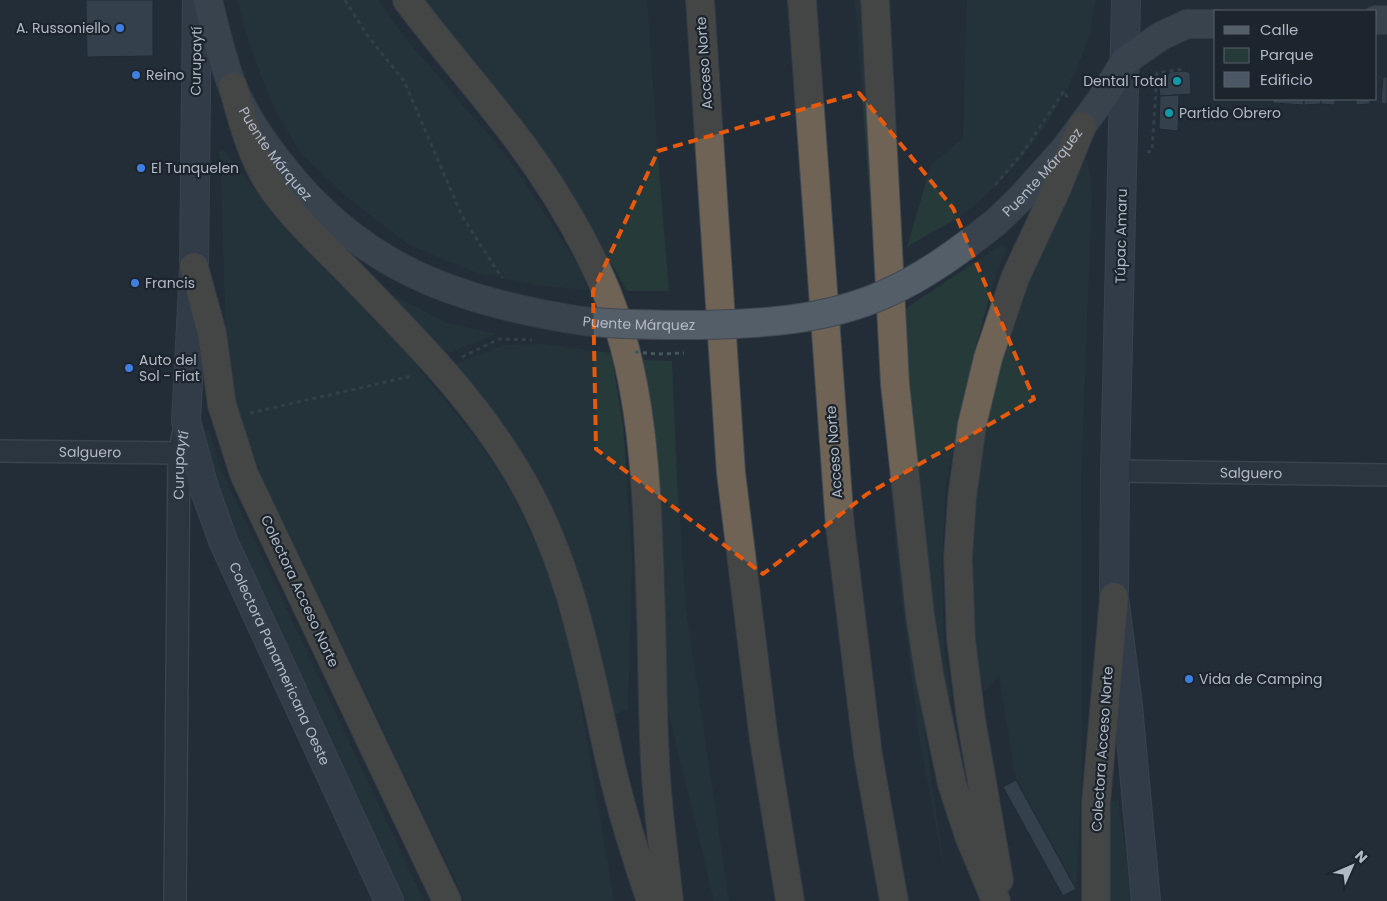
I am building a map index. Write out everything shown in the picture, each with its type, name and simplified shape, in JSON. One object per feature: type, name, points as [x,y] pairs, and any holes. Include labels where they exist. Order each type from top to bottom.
[{"type":"highway","points":[[407,0],[517,139],[542,174],[588,252],[616,319],[632,380],[643,462],[648,519],[657,788],[669,901]]},
{"type":"highway","name":"Acceso Norte","points":[[802,0],[840,526],[868,755],[894,901]]},
{"type":"highway","points":[[875,0],[895,384],[920,615],[930,679],[952,784],[969,836],[996,901]]},
{"type":"highway","name":"Acceso Norte","points":[[698,7],[731,473],[764,740],[790,901]]},
{"type":"highway","points":[[233,87],[246,137],[274,190],[304,226],[421,346],[458,389],[503,450],[538,509],[558,556],[574,609],[594,684],[620,801],[651,901]]},
{"type":"highway","points":[[1003,901],[965,681],[958,588],[958,529],[972,425],[988,358],[1015,278],[1057,188],[1082,126]]},
{"type":"highway","name":"Colectora Acceso Norte","points":[[194,267],[212,333],[225,419],[244,474],[448,901]]},
{"type":"highway","name":"Colectora Acceso Norte","points":[[1096,901],[1096,803],[1114,597]]},
{"type":"main road","name":"Puente Márquez","points":[[208,0],[233,87],[250,121],[300,190],[334,223],[364,246],[410,272],[466,295],[522,311],[583,321],[645,326],[768,323],[831,312],[885,294],[909,282],[953,255],[996,222],[1042,175],[1101,100],[1125,61]]},
{"type":"main road","points":[[1125,61],[1161,36],[1187,24],[1214,24]]},
{"type":"street","name":"Curupaytí","points":[[175,901],[179,453],[186,421],[194,267],[198,0]]},
{"type":"street","name":"Túpac Amaru","points":[[1126,0],[1115,471],[1114,597],[1128,706],[1146,901]]},
{"type":"street","name":"Colectora Panamericana Oeste","points":[[186,421],[204,488],[224,543],[389,901]]},
{"type":"street","name":"Salguero","points":[[0,452],[179,453]]},
{"type":"street","name":"Salguero","points":[[1115,471],[1387,475]]},
{"type":"path","points":[[345,0],[367,35],[404,81],[462,216],[501,278],[511,280]]},
{"type":"path","points":[[1123,153],[1152,152],[1157,73],[1185,69]]},
{"type":"highlighted area","points":[[859,93],[953,208],[1034,399],[867,494],[763,574],[596,449],[593,291],[658,151]]},
{"type":"green space","points":[[237,0],[378,0],[401,33],[509,159],[582,271],[587,290],[545,286],[477,273],[409,245],[346,196],[299,151],[271,101],[251,48]]},
{"type":"green space","points":[[419,0],[647,0],[669,291],[627,291],[588,222],[556,171]]},
{"type":"green space","points":[[855,0],[872,0],[903,529],[926,743],[946,879],[920,741],[897,564]]},
{"type":"green space","points":[[967,0],[1096,0],[1089,36],[1067,89],[1039,135],[1023,156],[986,195],[966,212],[907,247],[931,165],[963,138]]},
{"type":"green space","points":[[224,150],[283,227],[408,355],[481,445],[512,494],[543,560],[572,653],[614,901],[465,901],[261,475],[240,419],[226,333],[219,153]]},
{"type":"green space","points":[[1087,158],[1092,192],[1081,476],[1082,766],[1076,889],[1016,780],[999,675],[985,691],[969,647],[969,563],[983,416],[1013,318],[1043,237]]},
{"type":"green space","points":[[1001,245],[1007,247],[996,274],[973,356],[946,482],[942,564],[944,650],[952,698],[943,700],[899,313]]},
{"type":"green space","points":[[390,294],[447,323],[497,334],[451,352],[440,350],[388,302]]},
{"type":"green space","points":[[543,344],[611,353],[623,424],[632,560],[628,709],[613,715],[585,601],[450,366],[505,345]]},
{"type":"green space","points":[[644,360],[672,361],[677,478],[686,610],[729,901],[714,901],[665,697],[663,531],[659,472]]},
{"type":"green space","points":[[209,429],[218,463],[424,901],[404,901],[271,617],[213,474],[205,430]]},
{"type":"green space","points":[[1118,801],[1133,901],[1109,901],[1107,802]]},
{"type":"building","name":"A. Russoniello","points":[[86,0],[153,0],[153,56],[87,57]]},
{"type":"building","name":"Dental Total","points":[[1185,71],[1190,73],[1191,94],[1160,96],[1159,89],[1170,72]]},
{"type":"building","points":[[1383,77],[1387,77],[1387,104],[1381,103]]},
{"type":"building","name":"Partido Obrero","points":[[1179,95],[1178,131],[1159,129],[1160,96]]},
{"type":"building","points":[[1273,100],[1304,100],[1304,105],[1273,103]]},
{"type":"building","points":[[1304,100],[1321,100],[1321,104],[1304,105]]},
{"type":"building","points":[[1321,100],[1335,100],[1335,105],[1321,104]]},
{"type":"building","points":[[1356,100],[1370,100],[1370,104],[1356,105]]},
{"type":"building","points":[[1016,780],[1076,889],[1063,896],[1003,787]]},
{"type":"place","name":"A. Russoniello","points":[[120,28]]},
{"type":"place","name":"Reino","points":[[136,75]]},
{"type":"place","name":"Dental Total","points":[[1177,81]]},
{"type":"place","name":"Partido Obrero","points":[[1169,113]]},
{"type":"place","name":"El Tunquelen","points":[[141,168]]},
{"type":"place","name":"Francis","points":[[135,283]]},
{"type":"place","name":"Auto del Sol - Fiat","points":[[129,368]]},
{"type":"place","name":"Vida de Camping","points":[[1189,679]]}]
